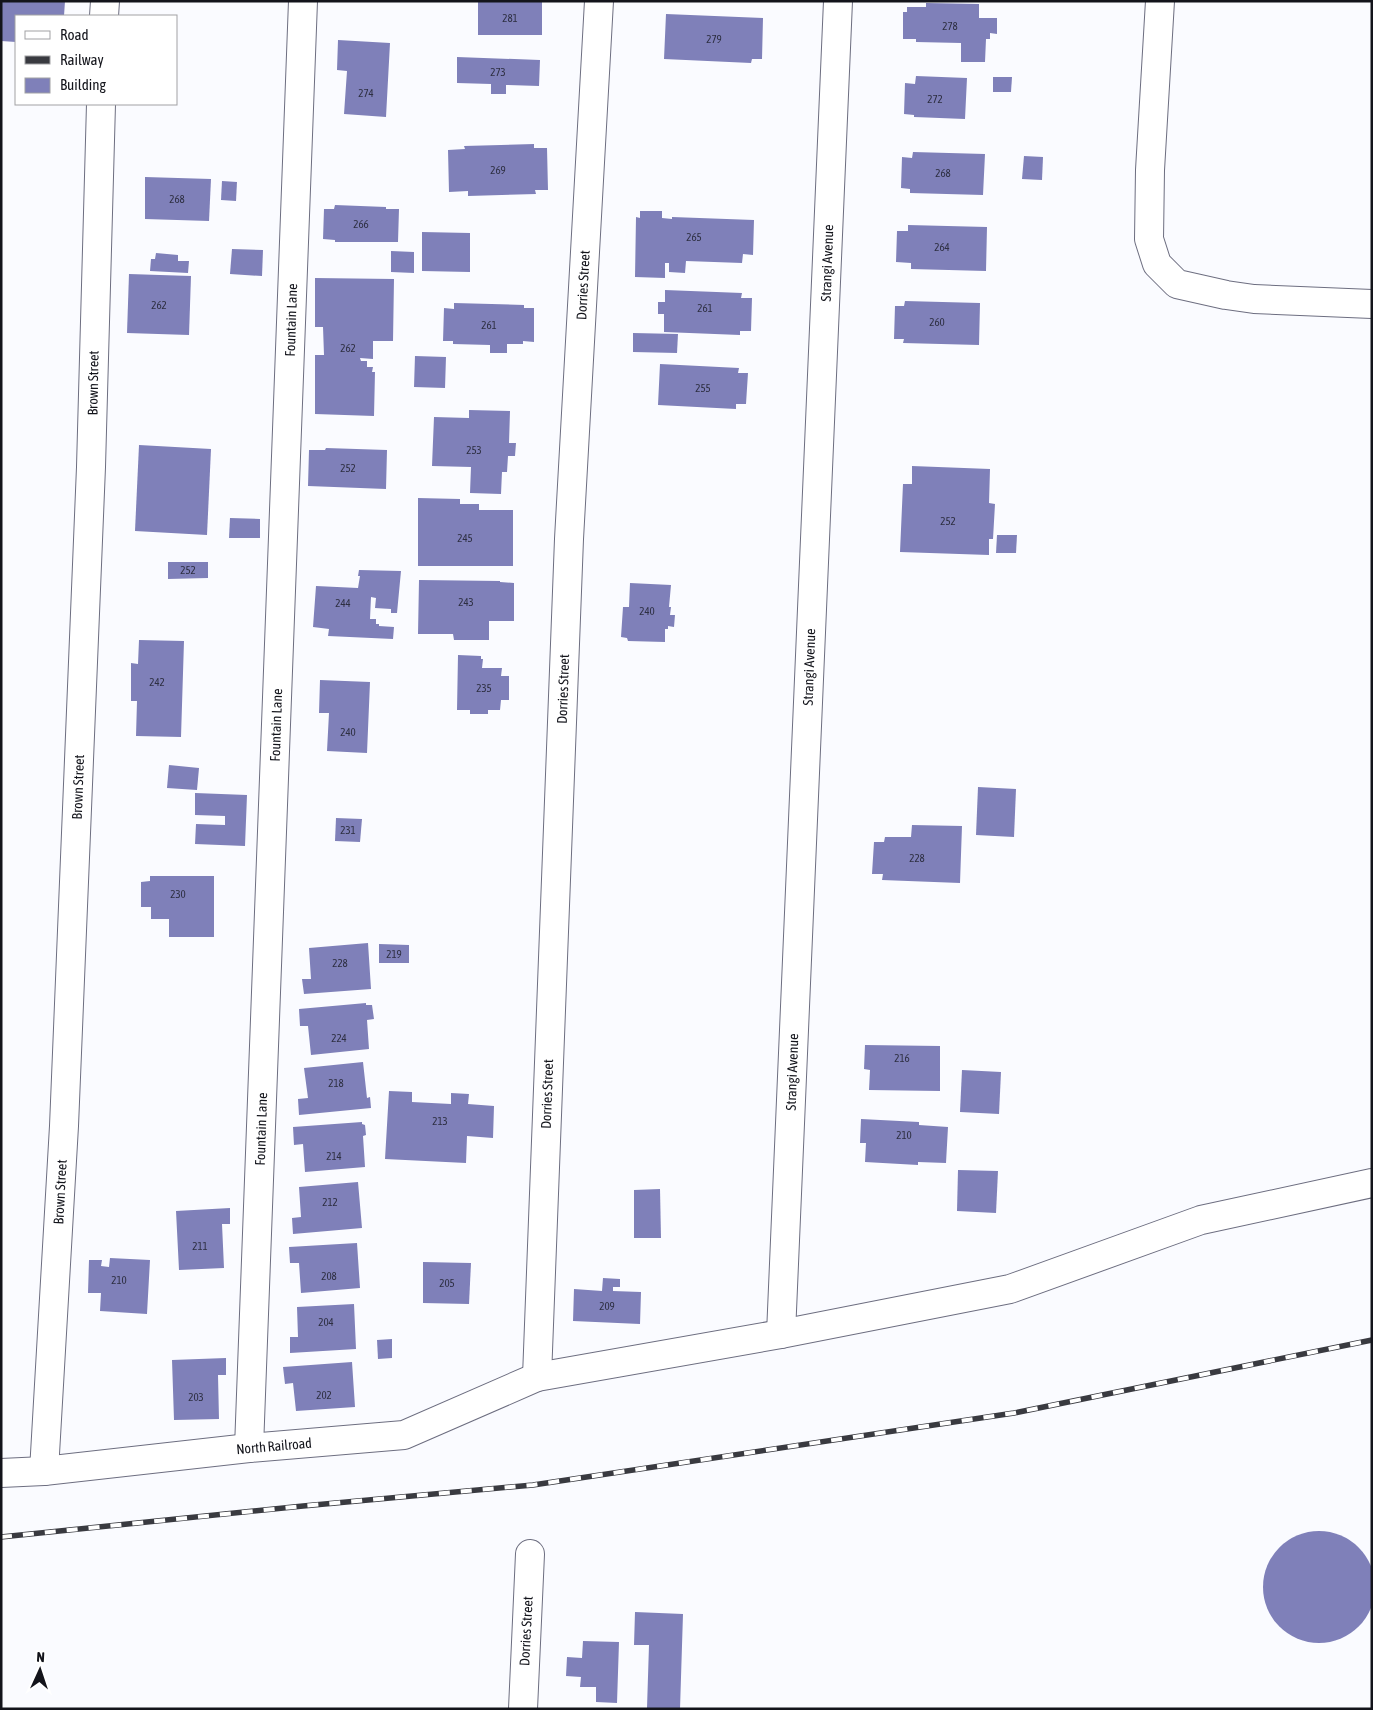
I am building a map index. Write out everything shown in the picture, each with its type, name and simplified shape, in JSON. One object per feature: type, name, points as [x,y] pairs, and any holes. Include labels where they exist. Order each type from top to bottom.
[{"type":"street","points":[[104,15],[105,1]]},
{"type":"street","name":"Fountain Lane","points":[[249,1448],[303,1]]},
{"type":"street","name":"Dorries Street","points":[[536,1377],[569,539],[599,1]]},
{"type":"street","name":"Strangi Avenue","points":[[781,1334],[838,1]]},
{"type":"street","points":[[1160,1],[1150,170],[1149,239],[1157,264],[1178,284],[1226,295],[1254,299],[1372,304]]},
{"type":"street","name":"Brown Street","points":[[44,1471],[64,1126],[91,467],[101,105]]},
{"type":"street","name":"North Railroad","points":[[1,1473],[44,1471],[249,1448],[404,1435],[536,1377],[781,1334],[1010,1289],[1201,1220],[1372,1182]]},
{"type":"street","name":"Dorries Street","points":[[523,1709],[530,1554]]},
{"type":"building","points":[[2,1],[65,1],[64,15],[15,15],[15,42],[1,41]]},
{"type":"building","points":[[478,1],[542,1],[542,35],[478,35]]},
{"type":"building","points":[[926,3],[979,4],[979,18],[997,18],[997,34],[990,33],[990,39],[986,39],[985,62],[961,62],[961,43],[916,42],[916,39],[903,39],[903,12],[907,12],[907,7],[926,7]]},
{"type":"building","points":[[666,14],[763,18],[762,59],[752,59],[751,63],[664,59]]},
{"type":"building","points":[[338,40],[390,43],[386,117],[344,114],[347,71],[337,70]]},
{"type":"building","points":[[457,57],[540,60],[539,86],[506,85],[506,94],[491,94],[491,84],[457,83]]},
{"type":"building","points":[[916,76],[967,78],[965,119],[914,117],[914,115],[904,114],[905,83],[915,84]]},
{"type":"building","points":[[993,77],[1012,77],[1011,92],[993,92]]},
{"type":"building","points":[[534,144],[534,148],[547,148],[548,190],[535,190],[536,194],[468,196],[468,191],[449,192],[448,150],[465,149],[464,146]]},
{"type":"building","points":[[913,152],[985,154],[983,195],[910,193],[910,189],[901,188],[902,157],[912,158]]},
{"type":"building","points":[[1024,156],[1043,157],[1042,180],[1022,179]]},
{"type":"building","points":[[145,177],[211,179],[209,221],[145,219]]},
{"type":"building","points":[[222,181],[237,182],[236,201],[221,200]]},
{"type":"building","points":[[335,205],[399,209],[398,242],[335,242],[335,240],[323,239],[324,209],[334,209]]},
{"type":"building","points":[[640,211],[662,211],[662,218],[672,219],[672,217],[754,220],[753,255],[743,254],[742,263],[686,261],[685,273],[669,272],[669,263],[665,263],[665,278],[635,277],[636,217],[640,218]]},
{"type":"building","points":[[908,225],[987,227],[986,271],[911,269],[911,263],[896,262],[897,231],[908,231]]},
{"type":"building","points":[[422,232],[470,233],[470,272],[422,271]]},
{"type":"building","points":[[232,249],[263,250],[262,276],[230,274]]},
{"type":"building","points":[[391,251],[414,252],[414,273],[391,272]]},
{"type":"building","points":[[156,253],[178,255],[178,261],[189,261],[188,273],[150,271],[151,259],[155,259]]},
{"type":"building","points":[[129,274],[191,276],[189,335],[127,333]]},
{"type":"building","points":[[315,278],[394,279],[393,341],[373,341],[373,359],[360,358],[361,361],[367,361],[367,367],[373,367],[372,372],[375,372],[374,416],[315,414],[315,355],[324,355],[323,327],[315,327]]},
{"type":"building","points":[[665,290],[742,293],[741,298],[752,298],[751,331],[740,331],[740,335],[664,332],[664,314],[658,314],[658,302],[665,302]]},
{"type":"building","points":[[905,301],[980,303],[979,345],[903,343],[904,339],[894,339],[895,306],[904,306]]},
{"type":"building","points":[[454,303],[524,305],[524,308],[534,308],[534,342],[523,341],[523,344],[507,344],[507,353],[490,353],[490,345],[453,344],[453,341],[443,341],[444,308],[454,309]]},
{"type":"building","points":[[633,333],[678,334],[677,353],[633,352]]},
{"type":"building","points":[[415,356],[446,357],[445,388],[414,387]]},
{"type":"building","points":[[660,364],[739,368],[738,373],[748,373],[746,404],[736,404],[736,409],[658,405]]},
{"type":"building","points":[[469,410],[510,411],[509,443],[516,443],[515,456],[508,456],[507,472],[502,472],[501,494],[470,493],[471,467],[432,466],[434,417],[469,418]]},
{"type":"building","points":[[139,445],[211,449],[207,535],[135,531]]},
{"type":"building","points":[[326,448],[387,450],[386,489],[308,486],[309,450],[325,450]]},
{"type":"building","points":[[912,466],[990,469],[989,503],[995,504],[993,539],[989,539],[989,555],[900,552],[903,484],[912,484]]},
{"type":"building","points":[[418,498],[460,499],[460,504],[479,504],[479,510],[513,510],[513,566],[418,566]]},
{"type":"building","points":[[230,518],[260,519],[260,538],[229,538]]},
{"type":"building","points":[[997,535],[1017,535],[1016,553],[996,553]]},
{"type":"building","points":[[168,562],[208,562],[208,578],[168,579]]},
{"type":"building","points":[[359,570],[401,571],[397,613],[391,613],[391,609],[375,608],[376,598],[371,597],[370,619],[376,619],[376,624],[379,624],[379,626],[394,627],[393,639],[328,636],[329,629],[313,627],[316,586],[358,588]]},
{"type":"building","points":[[419,580],[500,581],[514,583],[514,621],[489,621],[489,640],[454,640],[453,634],[418,634]]},
{"type":"building","points":[[630,583],[671,585],[669,607],[671,607],[670,615],[675,615],[674,627],[668,626],[668,629],[665,629],[665,642],[628,641],[627,638],[621,637],[623,607],[629,607]]},
{"type":"building","points":[[139,640],[184,641],[181,737],[136,736],[137,701],[131,701],[131,663],[138,664]]},
{"type":"building","points":[[458,655],[481,656],[481,659],[483,659],[482,668],[502,668],[501,676],[509,676],[509,700],[501,700],[500,710],[488,710],[488,714],[470,714],[470,710],[457,710]]},
{"type":"building","points":[[320,680],[370,682],[367,753],[327,751],[329,713],[319,713]]},
{"type":"building","points":[[169,765],[199,768],[197,790],[167,788]]},
{"type":"building","points":[[978,787],[1016,789],[1014,837],[976,835]]},
{"type":"building","points":[[195,793],[247,795],[245,846],[195,844],[196,824],[225,825],[225,816],[195,815]]},
{"type":"building","points":[[336,818],[362,819],[360,842],[335,841]]},
{"type":"building","points":[[912,825],[962,826],[960,883],[882,880],[883,874],[872,874],[874,842],[884,842],[885,837],[911,837]]},
{"type":"building","points":[[150,876],[214,876],[214,937],[169,937],[169,919],[151,919],[151,907],[141,907],[141,882],[150,881]]},
{"type":"building","points":[[368,943],[371,989],[304,994],[302,979],[311,979],[309,948]]},
{"type":"building","points":[[379,944],[409,945],[409,963],[379,963]]},
{"type":"building","points":[[366,1003],[366,1005],[372,1005],[374,1019],[367,1020],[369,1049],[311,1055],[308,1026],[300,1026],[299,1009]]},
{"type":"building","points":[[865,1045],[940,1046],[940,1091],[869,1090],[870,1070],[864,1069]]},
{"type":"building","points":[[363,1062],[367,1098],[370,1097],[371,1108],[299,1115],[298,1099],[308,1098],[304,1068]]},
{"type":"building","points":[[962,1070],[1001,1072],[999,1114],[960,1112]]},
{"type":"building","points":[[389,1091],[412,1092],[412,1102],[451,1104],[451,1093],[469,1094],[468,1104],[494,1106],[493,1138],[467,1136],[466,1163],[385,1159]]},
{"type":"building","points":[[861,1119],[919,1122],[919,1125],[948,1127],[946,1163],[918,1162],[918,1165],[865,1162],[866,1143],[860,1143]]},
{"type":"building","points":[[362,1122],[365,1125],[366,1135],[363,1136],[365,1167],[305,1172],[303,1144],[294,1145],[293,1127]]},
{"type":"building","points":[[958,1170],[998,1171],[996,1213],[957,1211]]},
{"type":"building","points":[[358,1182],[362,1228],[293,1234],[292,1218],[301,1217],[299,1187]]},
{"type":"building","points":[[660,1189],[661,1238],[634,1238],[634,1190]]},
{"type":"building","points":[[230,1208],[230,1224],[222,1224],[224,1268],[179,1270],[176,1211]]},
{"type":"building","points":[[357,1243],[360,1288],[301,1293],[299,1263],[290,1263],[289,1247]]},
{"type":"building","points":[[110,1258],[150,1260],[147,1314],[100,1311],[101,1293],[88,1293],[89,1260],[102,1260],[101,1266],[109,1267]]},
{"type":"building","points":[[423,1262],[471,1263],[469,1304],[423,1303]]},
{"type":"building","points":[[603,1278],[620,1279],[620,1287],[613,1287],[613,1291],[641,1292],[640,1324],[573,1321],[574,1289],[602,1291]]},
{"type":"building","points":[[354,1304],[356,1349],[290,1353],[290,1337],[298,1337],[297,1307]]},
{"type":"building","points":[[392,1339],[392,1358],[378,1359],[377,1340]]},
{"type":"building","points":[[226,1358],[226,1375],[218,1375],[219,1419],[174,1420],[172,1360]]},
{"type":"building","points":[[352,1362],[355,1407],[296,1411],[293,1383],[285,1384],[283,1367]]},
{"type":"building","points":[[1319,1531],[1340,1535],[1359,1547],[1371,1566],[1374,1576],[1374,1598],[1371,1608],[1359,1627],[1340,1639],[1319,1643],[1298,1639],[1279,1627],[1267,1608],[1263,1587],[1267,1566],[1279,1547],[1298,1535]]},
{"type":"building","points":[[635,1612],[683,1614],[680,1709],[647,1708],[649,1645],[634,1645]]},
{"type":"building","points":[[583,1641],[619,1642],[617,1703],[596,1702],[596,1687],[580,1687],[581,1677],[566,1676],[567,1657],[582,1658]]},
{"type":"railway","points":[[1,1537],[533,1485],[1014,1413],[1372,1340]]}]
